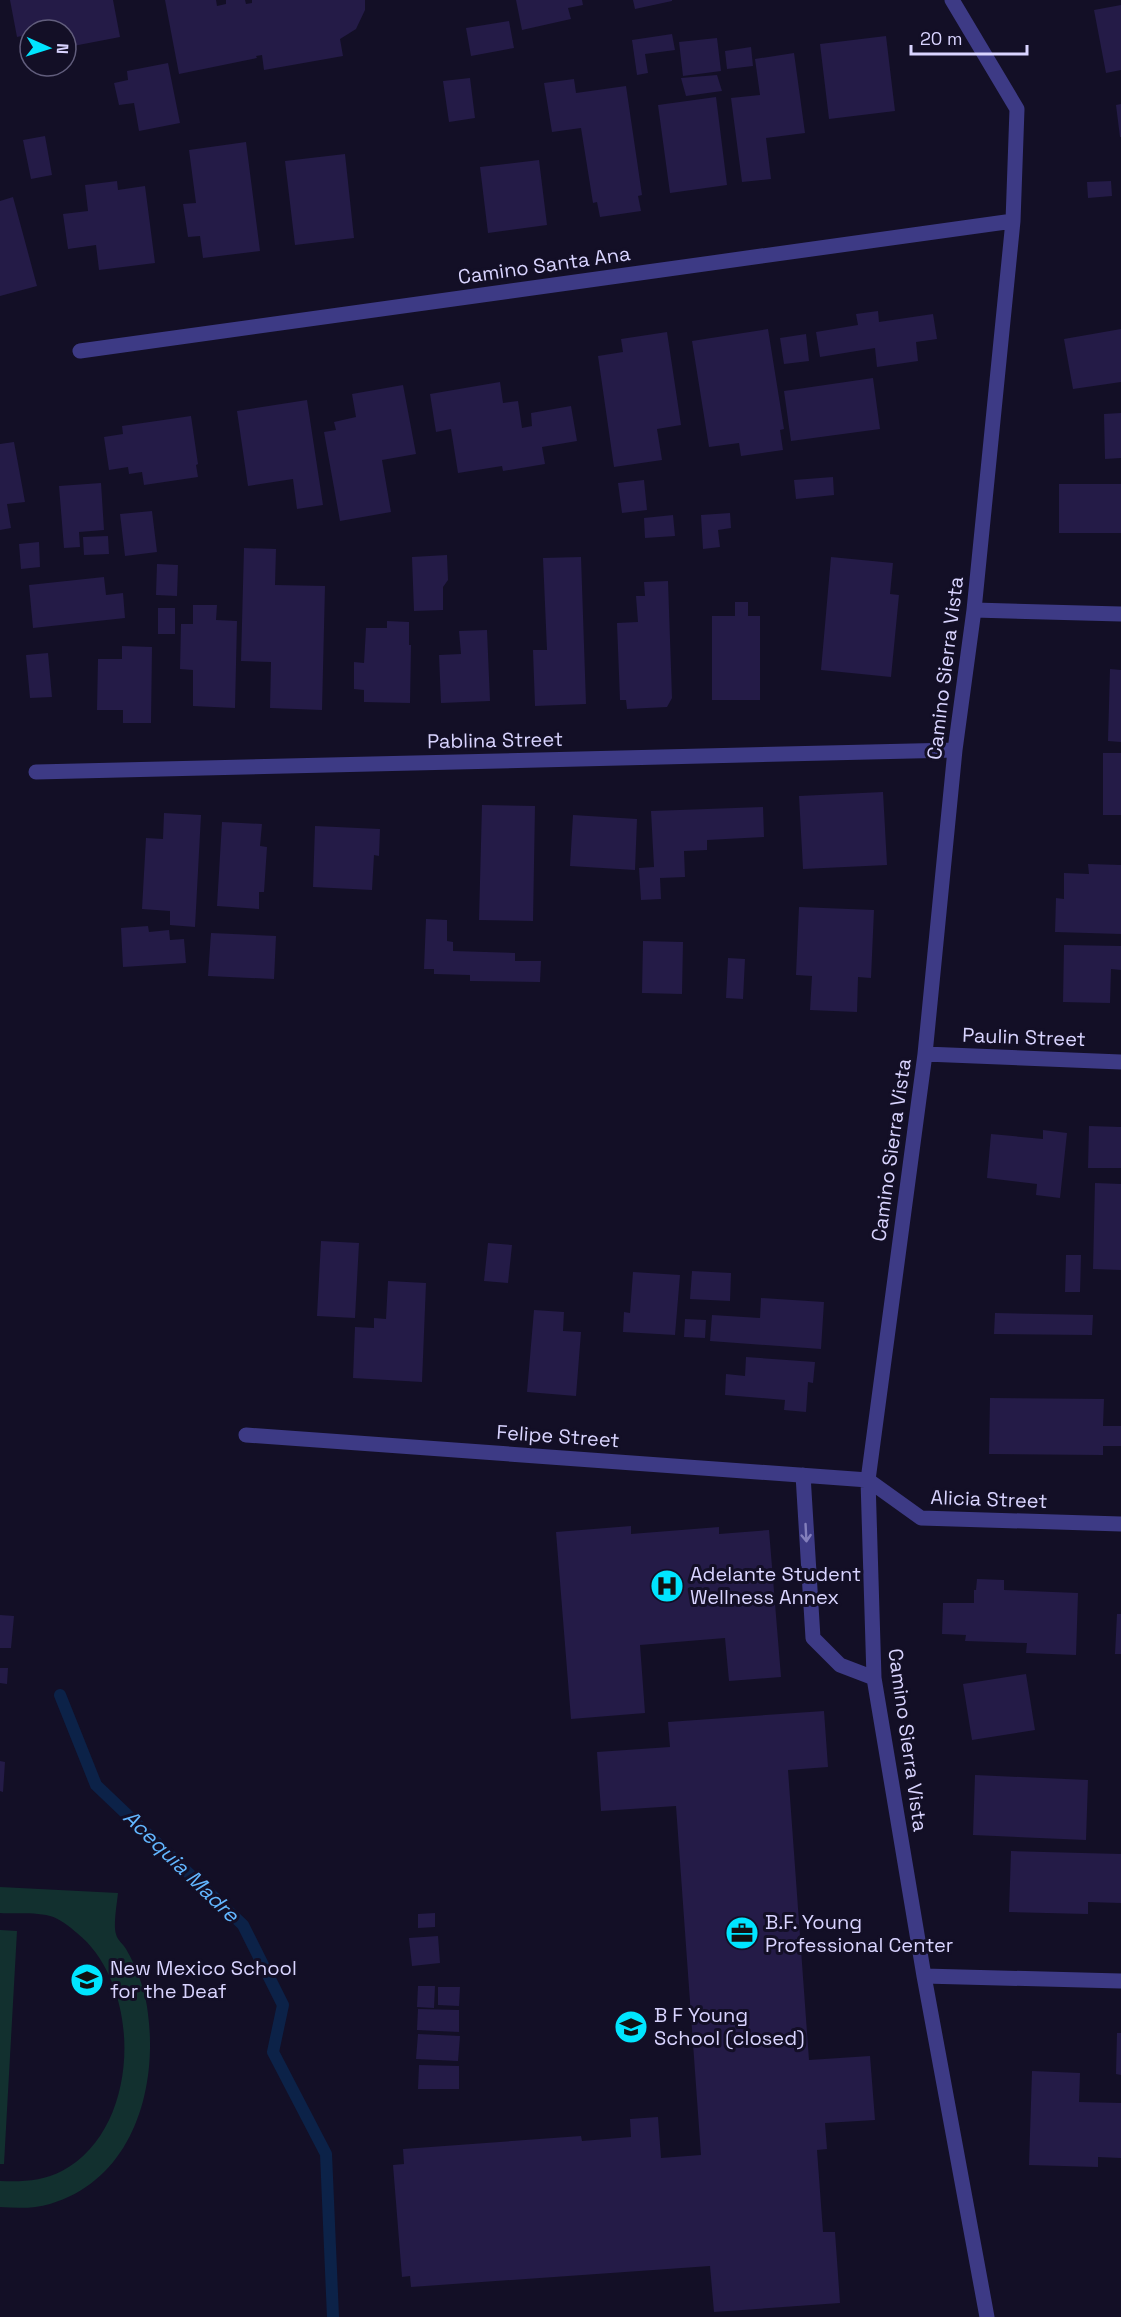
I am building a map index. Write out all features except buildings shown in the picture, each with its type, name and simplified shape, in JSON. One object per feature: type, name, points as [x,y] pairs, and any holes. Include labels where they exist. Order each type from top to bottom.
[{"type":"street","name":"Camino Sierra Vista","points":[[952,0],[1017,109],[1013,221],[974,610],[956,750],[925,1054],[868,1480],[874,1678],[924,1976],[987,2317]]},
{"type":"street","name":"Camino Santa Ana","points":[[80,351],[1013,221]]},
{"type":"street","points":[[974,610],[1121,614]]},
{"type":"street","name":"Pablina Street","points":[[36,772],[956,750]]},
{"type":"street","name":"Paulin Street","points":[[925,1054],[1121,1062]]},
{"type":"street","name":"Felipe Street","points":[[246,1435],[868,1480]]},
{"type":"street","points":[[803,1475],[813,1638],[840,1665],[874,1678]]},
{"type":"street","name":"Alicia Street","points":[[868,1480],[921,1518],[1121,1524]]},
{"type":"street","points":[[924,1976],[1121,1981]]},
{"type":"green space","points":[[0,1887],[118,1893],[115,1930],[137,1972],[148,2014],[150,2043],[148,2072],[143,2101],[134,2129],[120,2153],[101,2175],[78,2192],[44,2206],[0,2207],[0,2181],[24,2181],[47,2177],[62,2171],[88,2151],[107,2124],[119,2091],[124,2056],[122,2021],[114,1987],[99,1957],[77,1933],[50,1916],[0,1913]]},
{"type":"green space","points":[[0,1930],[17,1931],[4,2164],[0,2164]]},
{"type":"waterway","name":"Acequia Madre","points":[[60,1695],[96,1785],[243,1925],[283,2005],[273,2052],[326,2154],[333,2317]]},
{"type":"place","name":"Adelante Student Wellness Annex","points":[[667,1586]]},
{"type":"place","name":"B.F. Young Professional Center","points":[[742,1933]]},
{"type":"place","name":"New Mexico School for the Deaf","points":[[87,1980]]},
{"type":"place","name":"B F Young School (closed)","points":[[631,2027]]}]
